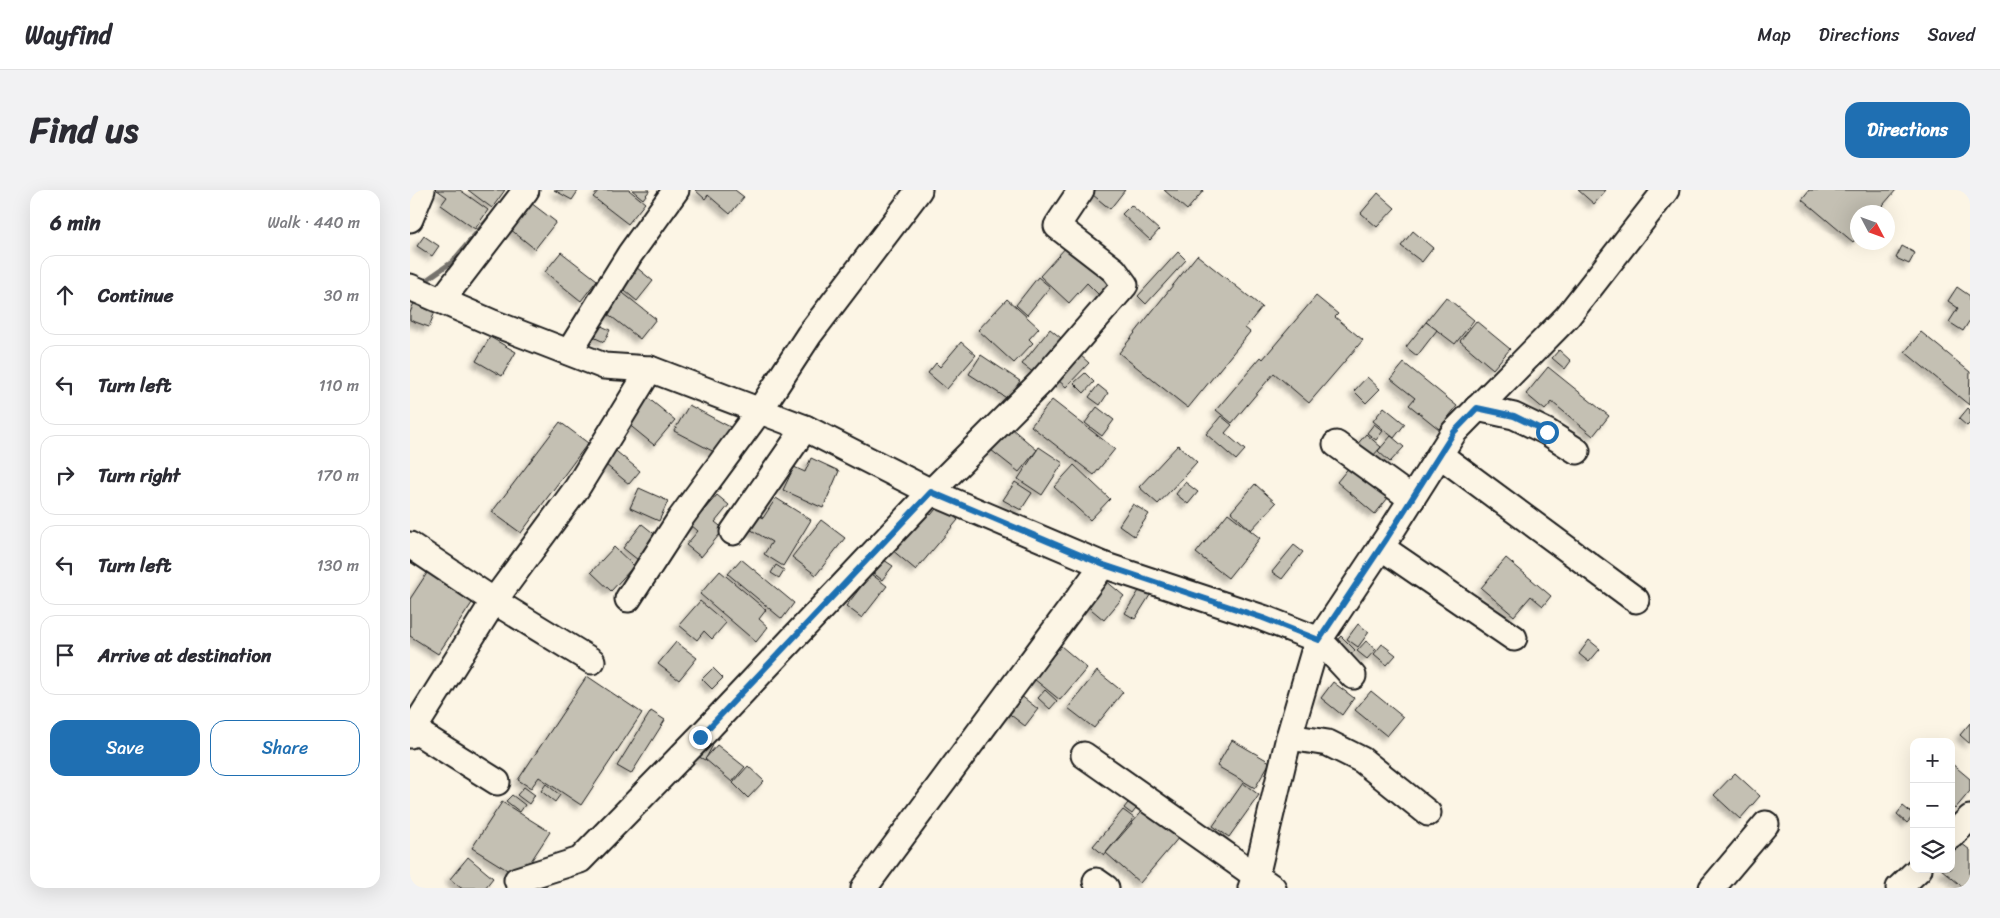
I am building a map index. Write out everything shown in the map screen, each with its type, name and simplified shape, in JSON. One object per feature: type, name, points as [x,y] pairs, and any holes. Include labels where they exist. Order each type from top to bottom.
[{"type":"street","points":[[410,219],[422,190]]},
{"type":"street","points":[[442,300],[526,190]]},
{"type":"street","points":[[570,352],[630,254],[676,190]]},
{"type":"street","points":[[628,599],[680,519],[760,410],[809,334],[919,190]]},
{"type":"street","points":[[517,880],[580,860],[700,737],[931,492],[1040,383],[1125,285],[1114,270],[1057,226],[1081,190]]},
{"type":"street","points":[[1084,755],[1259,884],[1288,737],[1317,644],[1454,432],[1567,317],[1666,190]]},
{"type":"street","points":[[410,288],[493,323],[604,366],[650,370],[806,428],[931,492],[1104,565],[1263,618],[1326,648],[1354,676]]},
{"type":"street","points":[[497,782],[412,732],[494,601],[577,488],[650,370]]},
{"type":"street","points":[[1477,408],[1514,416],[1547,432],[1577,451]]},
{"type":"street","points":[[733,532],[806,428]]},
{"type":"street","points":[[1336,444],[1412,499]]},
{"type":"street","points":[[1440,454],[1636,600]]},
{"type":"street","points":[[410,545],[494,601],[592,661]]},
{"type":"street","points":[[1381,547],[1514,638]]},
{"type":"street","points":[[864,888],[1104,565]]},
{"type":"street","points":[[1288,737],[1328,744],[1362,760],[1428,813]]},
{"type":"street","points":[[1955,832],[1970,818]]},
{"type":"street","points":[[1712,888],[1766,824]]},
{"type":"street","points":[[1899,888],[1914,873]]},
{"type":"building","points":[[437,190],[460,190],[488,210],[475,229],[441,205],[447,197]]},
{"type":"building","points":[[468,190],[505,190],[492,208]]},
{"type":"building","points":[[554,190],[576,190],[578,191],[572,200]]},
{"type":"building","points":[[599,190],[629,190],[645,203],[628,224],[593,197]]},
{"type":"building","points":[[632,190],[650,190],[643,199]]},
{"type":"building","points":[[695,190],[735,190],[744,197],[730,214],[708,195],[705,199]]},
{"type":"building","points":[[1087,190],[1125,190],[1110,209]]},
{"type":"building","points":[[1164,190],[1204,190],[1187,210]]},
{"type":"building","points":[[1578,190],[1606,190],[1594,204]]},
{"type":"building","points":[[1809,190],[1896,190],[1883,205],[1850,205],[1850,239],[1802,199]]},
{"type":"building","points":[[1378,193],[1395,208],[1377,227],[1361,213]]},
{"type":"building","points":[[531,203],[556,222],[535,249],[510,229]]},
{"type":"building","points":[[1131,205],[1159,230],[1150,240],[1122,214]]},
{"type":"building","points":[[1413,231],[1433,248],[1422,262],[1401,246]]},
{"type":"building","points":[[424,236],[439,246],[432,256],[417,246]]},
{"type":"building","points":[[1067,246],[1110,286],[1101,297],[1087,283],[1069,303],[1040,276]]},
{"type":"building","points":[[1902,246],[1915,253],[1909,264],[1896,258]]},
{"type":"building","points":[[561,252],[597,280],[581,301],[545,272]]},
{"type":"building","points":[[1178,252],[1186,260],[1146,304],[1138,296]]},
{"type":"building","points":[[1197,255],[1262,307],[1245,328],[1250,332],[1188,408],[1119,353]]},
{"type":"building","points":[[636,267],[653,281],[637,301],[619,286]]},
{"type":"building","points":[[1038,277],[1050,287],[1027,315],[1016,305]]},
{"type":"building","points":[[1957,287],[1970,296],[1970,320],[1963,331],[1949,322],[1958,308],[1948,301]]},
{"type":"building","points":[[619,290],[656,319],[640,339],[603,310]]},
{"type":"building","points":[[1316,296],[1338,314],[1335,317],[1363,340],[1309,403],[1274,373],[1232,423],[1216,410],[1261,357],[1263,359]]},
{"type":"building","points":[[1446,297],[1474,320],[1455,344],[1426,322]]},
{"type":"building","points":[[1007,299],[1039,328],[1029,339],[1033,343],[1014,363],[978,330]]},
{"type":"building","points":[[415,300],[436,309],[429,327],[410,320],[410,313]]},
{"type":"building","points":[[1476,321],[1510,349],[1493,369],[1460,341]]},
{"type":"building","points":[[1426,322],[1437,330],[1417,356],[1406,347]]},
{"type":"building","points":[[595,323],[610,330],[604,342],[589,335]]},
{"type":"building","points":[[1050,329],[1066,342],[1038,376],[1022,364]]},
{"type":"building","points":[[1921,332],[1970,372],[1969,405],[1905,352]]},
{"type":"building","points":[[490,337],[516,352],[502,376],[476,361]]},
{"type":"building","points":[[961,342],[976,355],[947,389],[928,373],[936,363],[940,367]]},
{"type":"building","points":[[1559,350],[1571,361],[1565,369],[1552,358]]},
{"type":"building","points":[[981,355],[1020,381],[1008,399],[969,374]]},
{"type":"building","points":[[1080,355],[1089,363],[1066,387],[1058,380]]},
{"type":"building","points":[[1404,363],[1457,406],[1439,429],[1409,405],[1415,398],[1391,379]]},
{"type":"building","points":[[1548,367],[1609,416],[1593,436],[1552,402],[1545,410],[1526,394]]},
{"type":"building","points":[[1085,373],[1094,382],[1084,393],[1074,383]]},
{"type":"building","points":[[1367,377],[1380,389],[1366,403],[1354,391]]},
{"type":"building","points":[[1098,385],[1108,393],[1100,405],[1089,397]]},
{"type":"building","points":[[648,398],[675,420],[654,445],[627,423]]},
{"type":"building","points":[[1052,400],[1115,449],[1094,475],[1031,426]]},
{"type":"building","points":[[689,405],[732,428],[718,454],[674,431]]},
{"type":"building","points":[[1097,407],[1114,420],[1102,436],[1085,423]]},
{"type":"building","points":[[1384,407],[1405,424],[1394,438],[1373,421]]},
{"type":"building","points":[[1968,408],[1970,410],[1970,423],[1967,426],[1959,419]]},
{"type":"building","points":[[1221,416],[1232,425],[1225,433],[1245,450],[1236,460],[1206,434]]},
{"type":"building","points":[[560,422],[588,443],[521,533],[492,512]]},
{"type":"building","points":[[1374,424],[1383,431],[1376,440],[1367,433]]},
{"type":"building","points":[[1010,427],[1037,450],[1019,472],[991,450]]},
{"type":"building","points":[[1366,434],[1381,447],[1371,458],[1356,446]]},
{"type":"building","points":[[1391,436],[1404,447],[1390,462],[1378,451]]},
{"type":"building","points":[[1178,445],[1197,462],[1158,504],[1139,487]]},
{"type":"building","points":[[611,447],[640,471],[629,484],[600,460]]},
{"type":"building","points":[[1039,447],[1063,463],[1042,495],[1018,479]]},
{"type":"building","points":[[811,458],[839,471],[823,508],[783,490],[794,467],[805,472]]},
{"type":"building","points":[[1074,465],[1110,499],[1090,520],[1054,487]]},
{"type":"building","points":[[1350,466],[1388,498],[1375,514],[1337,482]]},
{"type":"building","points":[[1015,482],[1032,493],[1021,510],[1003,500]]},
{"type":"building","points":[[1185,482],[1198,492],[1188,504],[1176,494]]},
{"type":"building","points":[[1255,484],[1276,503],[1251,530],[1231,512]]},
{"type":"building","points":[[639,488],[668,501],[659,521],[630,508]]},
{"type":"building","points":[[717,495],[729,505],[715,522],[724,529],[701,557],[686,545],[698,531],[691,525]]},
{"type":"building","points":[[776,498],[811,520],[783,566],[764,554],[772,542],[741,524],[750,509],[763,518]]},
{"type":"building","points":[[940,504],[958,520],[916,570],[891,549],[924,510],[931,515]]},
{"type":"building","points":[[1133,504],[1149,514],[1134,536],[1119,525]]},
{"type":"building","points":[[1228,513],[1260,538],[1228,578],[1196,553]]},
{"type":"building","points":[[821,520],[845,538],[816,575],[792,557]]},
{"type":"building","points":[[642,524],[657,536],[638,560],[623,548]]},
{"type":"building","points":[[1294,545],[1303,552],[1282,579],[1272,572]]},
{"type":"building","points":[[614,547],[634,566],[611,591],[591,572]]},
{"type":"building","points":[[881,558],[893,566],[882,580],[871,571]]},
{"type":"building","points":[[1506,558],[1551,596],[1543,606],[1531,596],[1514,616],[1481,588]]},
{"type":"building","points":[[741,559],[794,603],[782,619],[728,574]]},
{"type":"building","points":[[776,565],[784,570],[779,578],[771,573]]},
{"type":"building","points":[[429,570],[474,600],[438,654],[410,636],[410,599]]},
{"type":"building","points":[[720,571],[766,610],[759,619],[768,627],[756,642],[700,594]]},
{"type":"building","points":[[871,574],[887,586],[862,618],[846,606]]},
{"type":"building","points":[[1105,580],[1124,596],[1104,620],[1085,604]]},
{"type":"building","points":[[1142,586],[1152,592],[1135,619],[1125,613]]},
{"type":"building","points":[[700,601],[726,623],[712,639],[704,631],[697,640],[679,625]]},
{"type":"building","points":[[1358,624],[1369,632],[1358,647],[1347,639]]},
{"type":"building","points":[[1341,636],[1355,650],[1347,659],[1332,646]]},
{"type":"building","points":[[1589,640],[1600,649],[1589,662],[1579,654]]},
{"type":"building","points":[[1366,641],[1376,649],[1367,659],[1357,651]]},
{"type":"building","points":[[676,642],[697,658],[679,680],[658,664]]},
{"type":"building","points":[[1382,644],[1396,655],[1387,665],[1374,654]]},
{"type":"building","points":[[1061,646],[1087,668],[1060,700],[1034,679]]},
{"type":"building","points":[[713,668],[723,678],[712,689],[702,679]]},
{"type":"building","points":[[1097,671],[1123,692],[1094,728],[1068,708]]},
{"type":"building","points":[[587,676],[642,713],[581,805],[539,777],[531,788],[518,780]]},
{"type":"building","points":[[1333,682],[1354,698],[1342,715],[1321,698]]},
{"type":"building","points":[[1045,690],[1057,701],[1050,709],[1038,698]]},
{"type":"building","points":[[1371,691],[1403,717],[1387,736],[1355,710]]},
{"type":"building","points":[[1020,695],[1038,709],[1025,726],[1007,712]]},
{"type":"building","points":[[651,711],[665,720],[631,774],[617,766]]},
{"type":"building","points":[[1970,723],[1970,744],[1960,735]]},
{"type":"building","points":[[1232,740],[1270,762],[1255,788],[1217,766]]},
{"type":"building","points":[[705,741],[713,745],[705,760],[697,756]]},
{"type":"building","points":[[717,745],[745,767],[732,782],[705,759]]},
{"type":"building","points":[[748,766],[764,781],[748,798],[733,783]]},
{"type":"building","points":[[1955,766],[1970,779],[1970,791],[1955,809]]},
{"type":"building","points":[[1735,773],[1760,796],[1740,819],[1714,795]]},
{"type":"building","points":[[1243,783],[1259,795],[1229,837],[1213,826]]},
{"type":"building","points":[[546,784],[560,795],[555,802],[541,791]]},
{"type":"building","points":[[524,787],[535,795],[529,804],[517,795]]},
{"type":"building","points":[[512,795],[525,805],[520,812],[506,801]]},
{"type":"building","points":[[1131,799],[1139,805],[1132,814],[1124,808]]},
{"type":"building","points":[[502,802],[550,832],[520,878],[472,848]]},
{"type":"building","points":[[1903,806],[1910,812],[1910,820],[1907,823],[1897,814]]},
{"type":"building","points":[[1146,807],[1180,836],[1140,883],[1106,853]]},
{"type":"building","points":[[1123,810],[1134,818],[1104,855],[1093,846]]},
{"type":"building","points":[[1961,843],[1970,850],[1970,888],[1964,888],[1946,873],[1955,873],[1955,850]]},
{"type":"building","points":[[468,857],[493,878],[485,888],[461,888],[450,879]]},
{"type":"waterway","points":[[420,282],[422,283],[452,262],[489,218]]},
{"type":"route","points":[[700,737],[931,492],[1104,565],[1263,618],[1319,640],[1387,538],[1454,432],[1477,408],[1514,416],[1547,432]]}]
